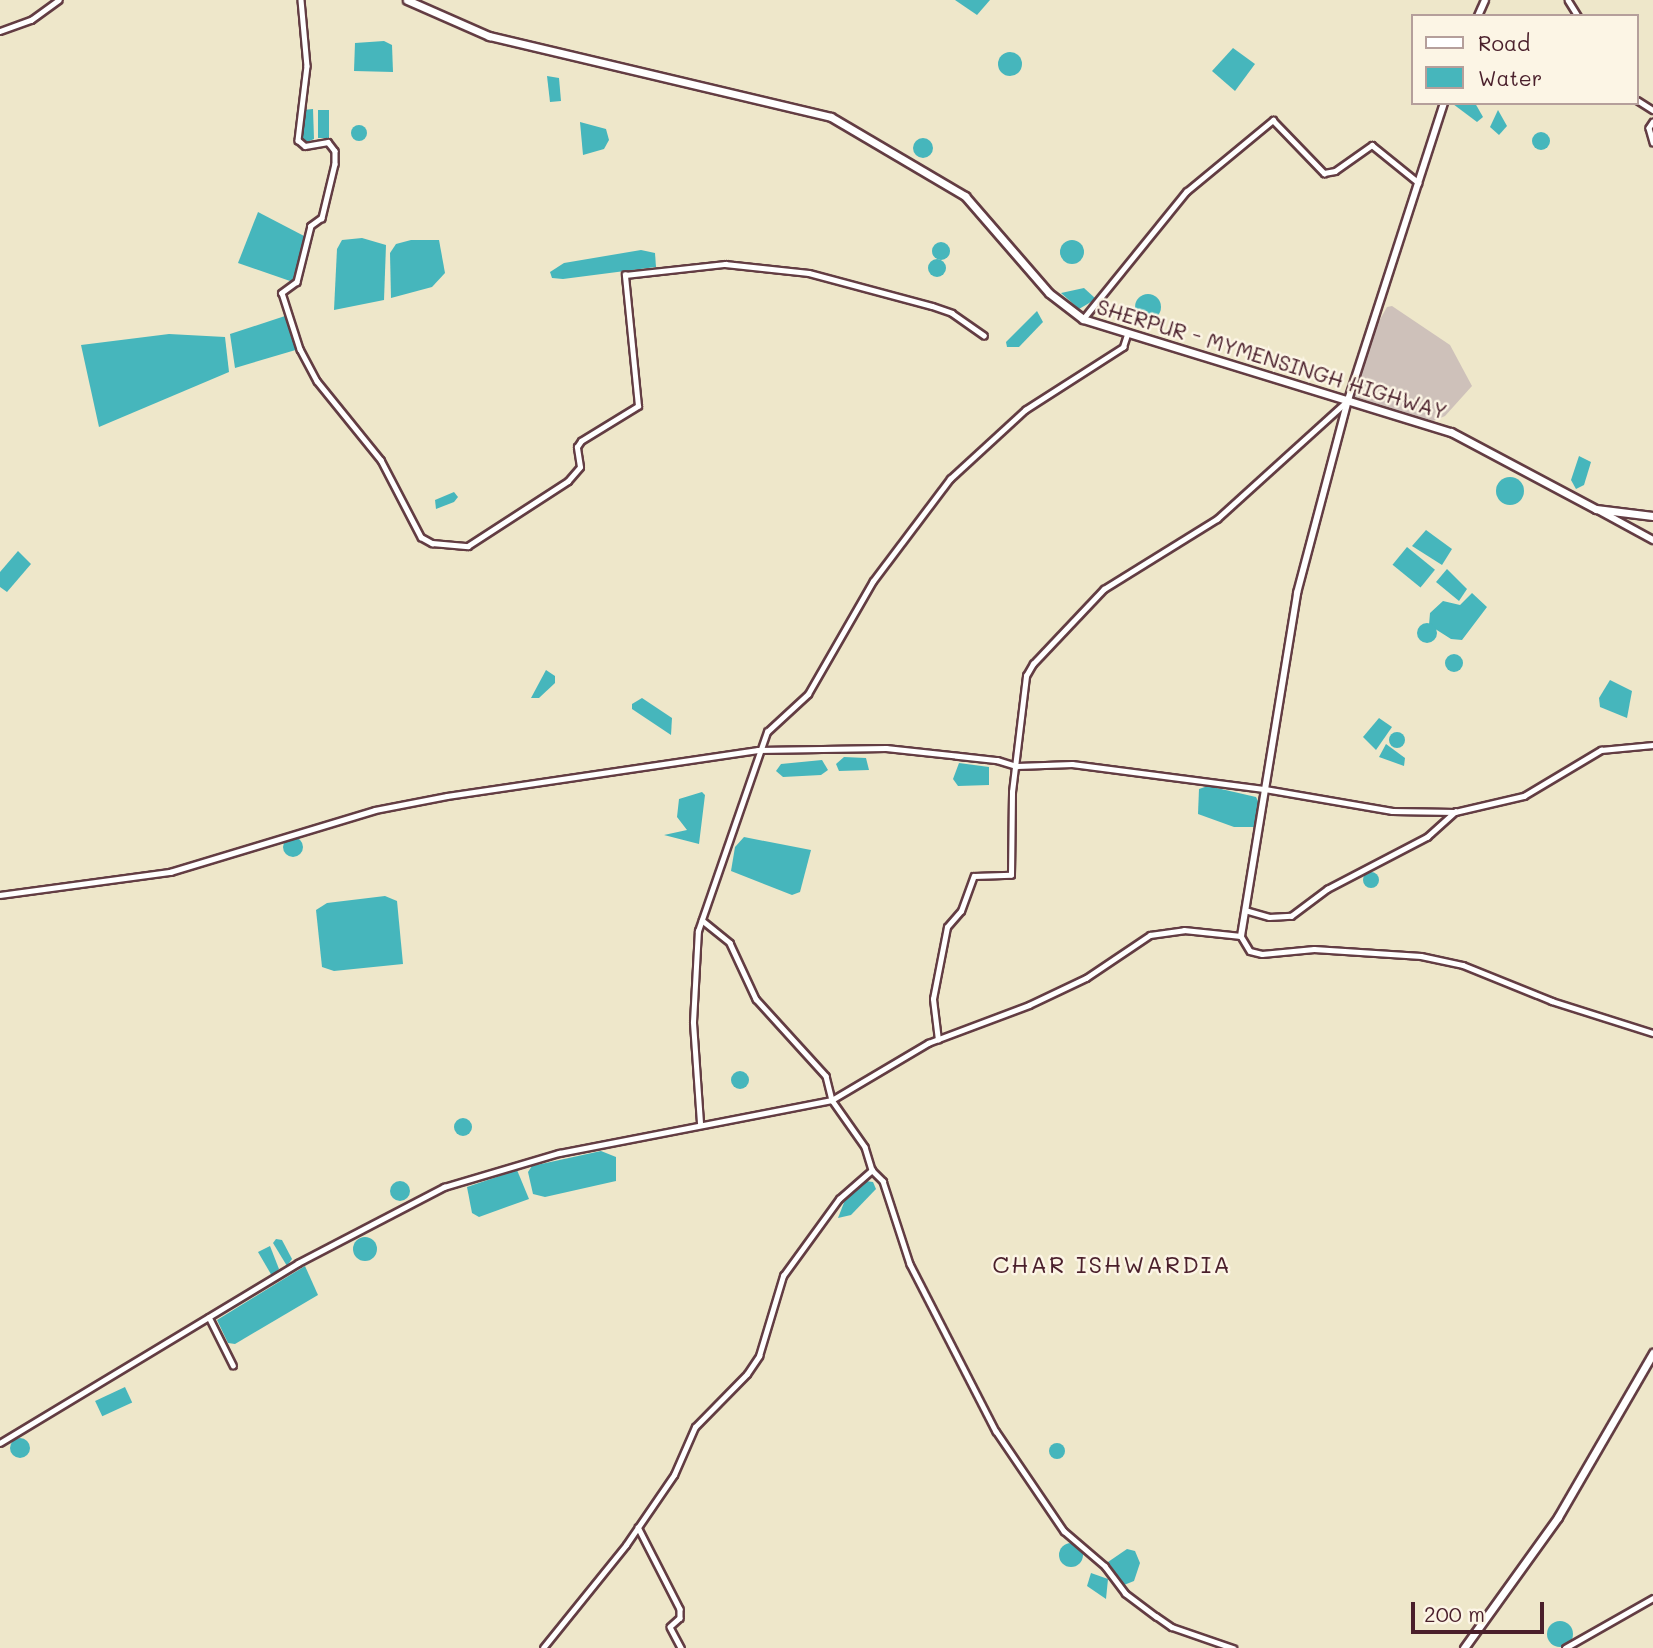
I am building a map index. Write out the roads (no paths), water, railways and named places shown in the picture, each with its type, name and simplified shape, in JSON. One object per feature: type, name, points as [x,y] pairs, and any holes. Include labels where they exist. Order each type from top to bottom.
[{"type":"main road","name":"SHERPUR - MYMENSINGH HIGHWAY","points":[[407,0],[489,36],[831,117],[965,197],[1054,298],[1083,318],[1127,335],[1451,432],[1596,509],[1653,516]]},
{"type":"main road","points":[[1464,1648],[1558,1517],[1600,1438],[1652,1357]]},
{"type":"street","points":[[0,31],[31,20],[59,0]]},
{"type":"street","points":[[301,0],[307,66],[298,140],[305,146],[328,142],[335,151],[335,164],[322,218],[311,226],[297,282],[282,293],[300,349],[317,381],[381,460],[421,537],[432,543],[468,546],[568,481],[580,467],[577,447],[581,441],[638,406],[625,275],[725,264],[809,273],[952,313],[984,335]]},
{"type":"street","points":[[1443,105],[1348,400],[1297,593],[1241,936],[1250,951],[1262,954],[1314,949],[1421,956],[1463,965],[1552,1001],[1653,1033]]},
{"type":"street","points":[[1083,318],[1185,192],[1273,120],[1324,173],[1335,171],[1372,145],[1420,184]]},
{"type":"street","points":[[1653,122],[1649,128],[1653,142]]},
{"type":"street","points":[[700,1123],[694,1022],[702,920],[758,750],[767,732],[808,694],[873,581],[950,479],[1025,410],[1123,346],[1127,335]]},
{"type":"street","points":[[938,1040],[933,999],[947,928],[961,911],[974,876],[1011,875],[1017,766],[1026,676],[1052,639],[1104,589],[1217,519],[1348,400]]},
{"type":"street","points":[[1596,509],[1653,540]]},
{"type":"street","points":[[0,895],[170,872],[375,810],[447,796],[758,750],[886,748],[997,760],[1017,766],[1127,769],[1392,811],[1455,812],[1524,796],[1601,750],[1653,745]]},
{"type":"street","points":[[1245,910],[1269,917],[1291,916],[1327,889],[1427,837],[1455,812]]},
{"type":"street","points":[[702,920],[730,943],[748,986],[775,1024],[826,1076],[832,1100],[865,1147],[872,1170],[883,1181],[910,1264],[996,1431],[1064,1531],[1105,1566],[1125,1593],[1156,1616],[1172,1627],[1233,1648]]},
{"type":"street","points":[[0,1443],[298,1263],[444,1187],[525,1161],[700,1123],[832,1100],[938,1040],[1029,1005],[1086,978],[1150,935],[1184,930],[1241,936]]},
{"type":"street","points":[[543,1648],[638,1527],[674,1475],[695,1427],[747,1374],[759,1356],[783,1276],[839,1199],[872,1170]]},
{"type":"street","points":[[209,1317],[233,1365]]},
{"type":"street","points":[[638,1527],[680,1609],[680,1618],[670,1627],[681,1648]]},
{"type":"street","points":[[1564,1648],[1653,1598]]},
{"type":"water","points":[[955,0],[990,0],[977,15]]},
{"type":"water","points":[[384,41],[392,45],[393,72],[354,71],[355,43]]},
{"type":"water","points":[[1233,48],[1255,64],[1235,91],[1212,71]]},
{"type":"water","points":[[1010,52],[1021,59],[1022,64],[1015,75],[1010,76],[999,69],[998,64],[1005,53]]},
{"type":"water","points":[[547,76],[559,78],[561,101],[550,102]]},
{"type":"water","points":[[1454,105],[1476,105],[1483,117],[1477,122]]},
{"type":"water","points":[[313,109],[314,139],[307,142],[302,138],[303,110]]},
{"type":"water","points":[[318,110],[329,110],[329,138],[318,138]]},
{"type":"water","points":[[1498,110],[1507,126],[1499,135],[1490,127]]},
{"type":"water","points":[[580,122],[606,129],[609,140],[604,149],[583,155]]},
{"type":"water","points":[[359,125],[365,127],[365,139],[359,141],[353,139],[351,133],[353,127]]},
{"type":"water","points":[[1541,132],[1547,135],[1550,141],[1547,147],[1541,150],[1535,147],[1532,141],[1535,135]]},
{"type":"water","points":[[923,138],[930,141],[933,148],[930,155],[923,158],[916,155],[913,148],[916,141]]},
{"type":"water","points":[[258,212],[306,237],[293,282],[238,263]]},
{"type":"water","points":[[362,238],[386,245],[384,300],[334,310],[337,249],[342,240]]},
{"type":"water","points":[[411,240],[439,240],[445,273],[432,287],[391,298],[390,253],[396,244]]},
{"type":"water","points":[[1072,240],[1081,243],[1084,252],[1081,261],[1072,264],[1063,261],[1060,252],[1063,243]]},
{"type":"water","points":[[941,242],[949,247],[950,251],[945,259],[941,260],[933,255],[932,251],[937,243]]},
{"type":"water","points":[[641,250],[655,253],[656,267],[563,279],[552,278],[550,272],[564,263]]},
{"type":"water","points":[[937,259],[943,262],[946,268],[943,274],[937,277],[931,274],[928,268],[931,262]]},
{"type":"water","points":[[1084,288],[1096,299],[1079,309],[1061,293]]},
{"type":"water","points":[[1148,294],[1157,298],[1161,307],[1157,316],[1148,320],[1139,316],[1135,307],[1139,298]]},
{"type":"water","points":[[1037,311],[1043,322],[1019,347],[1007,347],[1006,342]]},
{"type":"water","points":[[285,316],[299,349],[235,368],[230,334]]},
{"type":"water","points":[[169,334],[225,337],[229,372],[99,427],[81,345]]},
{"type":"water","points":[[1579,456],[1591,462],[1584,485],[1576,489],[1571,480]]},
{"type":"water","points":[[1510,477],[1520,481],[1524,491],[1520,501],[1510,505],[1500,501],[1496,491],[1500,481]]},
{"type":"water","points":[[454,492],[458,497],[454,502],[436,509],[435,500]]},
{"type":"water","points":[[1426,530],[1452,549],[1442,565],[1412,546]]},
{"type":"water","points":[[1407,547],[1435,570],[1421,588],[1393,565]]},
{"type":"water","points":[[18,551],[31,564],[7,592],[0,587],[0,572]]},
{"type":"water","points":[[1447,569],[1467,589],[1459,601],[1436,582]]},
{"type":"water","points":[[1472,593],[1487,607],[1462,640],[1451,639],[1429,625],[1430,613],[1443,601],[1460,605]]},
{"type":"water","points":[[1427,623],[1434,626],[1437,633],[1434,640],[1427,643],[1420,640],[1417,633],[1420,626]]},
{"type":"water","points":[[1454,654],[1460,657],[1463,663],[1460,669],[1454,672],[1448,669],[1445,663],[1448,657]]},
{"type":"water","points":[[546,670],[555,676],[555,683],[539,698],[531,698]]},
{"type":"water","points":[[1610,680],[1632,691],[1627,718],[1600,707],[1599,698]]},
{"type":"water","points":[[642,698],[672,718],[671,735],[632,709],[632,704]]},
{"type":"water","points":[[1379,718],[1392,727],[1376,750],[1363,737]]},
{"type":"water","points":[[1394,732],[1400,732],[1405,740],[1403,746],[1394,748],[1389,743],[1389,737]]},
{"type":"water","points":[[1386,744],[1405,758],[1404,766],[1379,757]]},
{"type":"water","points":[[844,757],[866,758],[869,770],[839,771],[836,764]]},
{"type":"water","points":[[822,760],[828,770],[821,775],[783,777],[776,771],[781,764]]},
{"type":"water","points":[[959,763],[989,767],[989,785],[958,786],[953,779]]},
{"type":"water","points":[[1208,786],[1256,797],[1260,805],[1256,827],[1234,827],[1198,814],[1199,789]]},
{"type":"water","points":[[702,792],[705,795],[699,844],[664,835],[687,830],[677,817],[679,799]]},
{"type":"water","points":[[293,837],[300,840],[303,847],[300,854],[293,857],[286,854],[283,847],[286,840]]},
{"type":"water","points":[[744,837],[811,850],[800,892],[792,895],[731,871],[735,847]]},
{"type":"water","points":[[1371,872],[1377,874],[1377,886],[1371,888],[1365,886],[1363,880],[1365,874]]},
{"type":"water","points":[[385,896],[397,901],[403,964],[334,971],[322,967],[316,910],[327,903]]},
{"type":"water","points":[[736,1071],[744,1071],[749,1080],[747,1087],[736,1089],[731,1084],[731,1076]]},
{"type":"water","points":[[463,1118],[469,1121],[472,1127],[469,1133],[463,1136],[457,1133],[454,1127],[457,1121]]},
{"type":"water","points":[[601,1151],[616,1157],[616,1181],[545,1197],[533,1194],[528,1172],[532,1166]]},
{"type":"water","points":[[517,1170],[529,1199],[479,1217],[472,1213],[467,1187]]},
{"type":"water","points":[[396,1181],[404,1181],[410,1191],[404,1201],[396,1201],[390,1195],[390,1187]]},
{"type":"water","points":[[866,1181],[873,1182],[876,1189],[851,1215],[838,1218],[845,1200]]},
{"type":"water","points":[[365,1237],[374,1240],[377,1249],[374,1258],[365,1261],[356,1258],[353,1249],[356,1240]]},
{"type":"water","points":[[276,1239],[282,1240],[292,1259],[287,1266],[273,1243]]},
{"type":"water","points":[[270,1246],[279,1269],[272,1276],[258,1252]]},
{"type":"water","points":[[305,1266],[318,1295],[235,1344],[228,1343],[217,1320]]},
{"type":"water","points":[[125,1387],[132,1402],[102,1416],[95,1401]]},
{"type":"water","points":[[20,1438],[27,1441],[30,1448],[27,1455],[20,1458],[13,1455],[10,1448],[13,1441]]},
{"type":"water","points":[[1057,1443],[1065,1451],[1057,1459],[1049,1451]]},
{"type":"water","points":[[1071,1543],[1082,1550],[1083,1555],[1076,1566],[1071,1567],[1060,1560],[1059,1555],[1066,1544]]},
{"type":"water","points":[[1127,1549],[1135,1551],[1140,1563],[1134,1581],[1124,1585],[1108,1562]]},
{"type":"water","points":[[1091,1573],[1108,1579],[1106,1599],[1087,1586]]},
{"type":"water","points":[[1560,1621],[1569,1625],[1573,1634],[1569,1643],[1560,1647],[1551,1643],[1547,1634],[1551,1625]]},
{"type":"district","name":"CHAR ISHWARDIA","points":[[1112,1264]]}]
